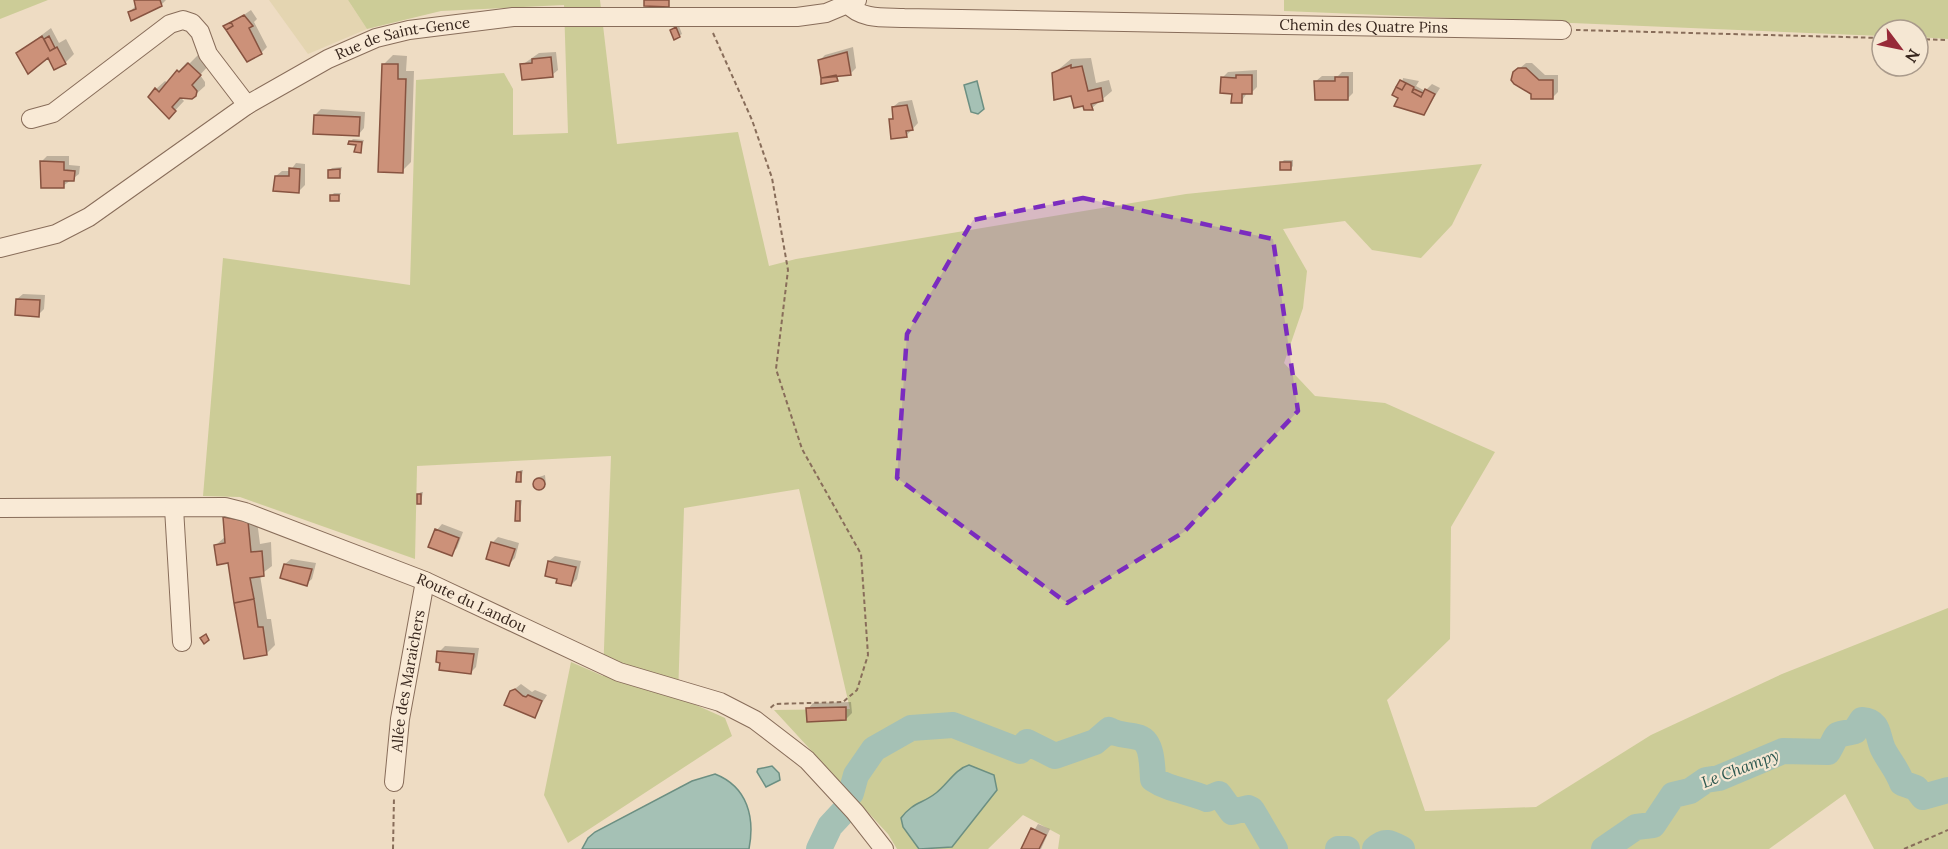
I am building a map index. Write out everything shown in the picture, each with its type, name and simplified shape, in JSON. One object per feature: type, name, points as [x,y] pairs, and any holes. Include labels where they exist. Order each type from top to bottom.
[{"type":"street","name":"Rue de Saint-Gence","points":[[0,248],[56,234],[90,217],[247,105],[328,59],[376,38],[409,30],[513,17],[676,8],[706,18],[797,17],[826,14],[853,3]]},
{"type":"street","name":"Chemin des Quatre Pins","points":[[853,3],[853,9],[869,16],[904,18],[1562,30]]},
{"type":"street","points":[[31,119],[53,112],[171,24],[183,20],[192,23],[200,32],[208,54],[247,105]]},
{"type":"street","name":"Route du Landou","points":[[0,508],[225,507],[245,512],[425,581],[620,672],[720,702],[755,720],[807,760],[855,812],[884,849]]},
{"type":"street","points":[[174,508],[182,642]]},
{"type":"street","name":"Allée des Maraichers","points":[[394,782],[400,719],[425,581]]},
{"type":"path","points":[[706,18],[752,120],[772,178],[788,270],[777,369],[802,449],[861,554],[868,655],[857,690],[843,702],[776,704],[755,720]]},
{"type":"path","points":[[1562,30],[1870,38]]},
{"type":"path","points":[[1930,39],[1948,40]]},
{"type":"path","points":[[393,849],[394,782]]},
{"type":"path","points":[[1904,849],[1948,830]]},
{"type":"highlighted area","points":[[1083,198],[1273,239],[1298,411],[1184,532],[1067,603],[897,478],[907,334],[973,220]]},
{"type":"shaded area","points":[[269,0],[348,0],[367,29],[308,54]]},
{"type":"shaded area","points":[[977,81],[984,109],[978,114],[971,112],[964,85]]},
{"type":"shaded area","points":[[969,765],[994,775],[997,790],[952,847],[919,849],[903,827],[901,818],[914,806],[936,793],[959,770]]},
{"type":"shaded area","points":[[772,766],[779,773],[780,780],[766,787],[757,772],[758,769]]},
{"type":"shaded area","points":[[715,774],[735,787],[747,805],[751,826],[749,849],[582,849],[588,838],[595,832],[692,781]]},
{"type":"green space","points":[[0,0],[48,0],[0,19]]},
{"type":"green space","points":[[348,0],[600,0],[617,144],[738,132],[769,266],[796,259],[1186,194],[1482,164],[1452,225],[1421,258],[1372,250],[1345,221],[1283,229],[1307,271],[1303,308],[1284,363],[1315,396],[1385,403],[1495,452],[1451,527],[1450,639],[1387,700],[1425,811],[1536,807],[1651,735],[1782,674],[1948,608],[1948,849],[1874,849],[1845,794],[1769,849],[1058,849],[1060,835],[1023,815],[988,849],[897,849],[888,834],[774,710],[850,709],[799,489],[684,508],[678,697],[725,718],[732,736],[568,843],[544,795],[571,662],[603,676],[611,456],[417,466],[415,559],[240,497],[203,496],[223,258],[410,285],[416,80],[504,73],[513,89],[513,135],[568,133],[564,5],[441,11],[367,29]]},
{"type":"green space","points":[[1284,0],[1948,0],[1948,39],[1930,38],[1930,18],[1870,18],[1870,35],[1284,11]]},
{"type":"building","points":[[134,0],[160,0],[162,6],[131,21],[128,12],[136,9]]},
{"type":"building","points":[[644,0],[669,0],[669,7],[644,6]]},
{"type":"building","points":[[244,15],[253,26],[249,28],[262,54],[247,62],[226,30],[233,26],[231,22]]},
{"type":"building","points":[[231,22],[233,26],[226,30],[223,26]]},
{"type":"building","points":[[676,27],[680,37],[674,40],[670,30]]},
{"type":"building","points":[[42,36],[50,51],[57,47],[66,64],[54,70],[48,58],[28,74],[16,53]]},
{"type":"building","points":[[49,36],[55,48],[50,51],[44,39]]},
{"type":"building","points":[[847,52],[851,75],[821,78],[818,60]]},
{"type":"building","points":[[551,57],[553,77],[522,80],[520,64],[532,63],[532,59]]},
{"type":"building","points":[[188,63],[201,75],[192,85],[197,91],[196,96],[192,99],[180,98],[172,107],[176,111],[169,119],[148,97],[155,88],[159,92],[177,70],[179,72]]},
{"type":"building","points":[[382,64],[398,64],[398,79],[406,79],[403,173],[378,172]]},
{"type":"building","points":[[1071,65],[1071,68],[1082,66],[1088,91],[1101,88],[1103,101],[1091,104],[1093,110],[1084,110],[1083,106],[1074,108],[1071,96],[1054,100],[1052,73]]},
{"type":"building","points":[[1518,68],[1526,68],[1539,80],[1553,80],[1553,99],[1531,99],[1531,94],[1514,84],[1511,80],[1513,72]]},
{"type":"building","points":[[836,75],[838,81],[821,84],[821,78]]},
{"type":"building","points":[[1236,75],[1252,75],[1252,94],[1242,94],[1242,103],[1231,103],[1232,94],[1220,93],[1221,77],[1236,78]]},
{"type":"building","points":[[1335,77],[1348,77],[1348,100],[1315,100],[1314,81],[1335,81]]},
{"type":"building","points":[[1400,80],[1406,83],[1402,90],[1396,87]]},
{"type":"building","points":[[1406,83],[1414,87],[1412,92],[1421,97],[1425,89],[1435,94],[1424,115],[1394,106],[1398,98],[1392,95],[1396,87],[1402,90]]},
{"type":"building","points":[[1414,89],[1423,93],[1421,97],[1412,92]]},
{"type":"building","points":[[907,105],[913,130],[906,131],[907,137],[891,139],[889,119],[893,119],[892,107]]},
{"type":"building","points":[[314,115],[360,117],[359,136],[313,134]]},
{"type":"building","points":[[349,141],[362,142],[361,153],[354,152],[356,145],[348,144]]},
{"type":"building","points":[[40,161],[64,162],[64,170],[75,171],[74,181],[64,181],[64,188],[41,188]]},
{"type":"building","points":[[1280,162],[1291,162],[1291,170],[1280,170]]},
{"type":"building","points":[[289,168],[300,169],[299,193],[273,191],[275,176],[289,176]]},
{"type":"building","points":[[340,169],[340,178],[328,178],[328,170]]},
{"type":"building","points":[[330,195],[339,195],[339,201],[330,201]]},
{"type":"building","points":[[16,299],[40,300],[39,317],[15,315]]},
{"type":"building","points":[[517,472],[521,472],[521,482],[516,482]]},
{"type":"building","points":[[541,478],[545,484],[541,490],[537,490],[533,482]]},
{"type":"building","points":[[417,494],[421,494],[421,504],[417,504]]},
{"type":"building","points":[[516,501],[520,501],[520,521],[515,521]]},
{"type":"building","points":[[223,517],[248,521],[251,552],[262,551],[264,576],[250,578],[254,599],[234,603],[228,563],[217,565],[214,545],[225,543]]},
{"type":"building","points":[[435,529],[459,538],[452,556],[428,547]]},
{"type":"building","points":[[491,542],[515,549],[509,566],[486,559]]},
{"type":"building","points":[[548,561],[576,567],[571,586],[556,583],[557,579],[545,576]]},
{"type":"building","points":[[284,564],[312,569],[307,586],[280,578]]},
{"type":"building","points":[[254,599],[258,627],[263,627],[267,655],[244,659],[234,603]]},
{"type":"building","points":[[206,634],[209,640],[204,644],[200,638]]},
{"type":"building","points":[[437,651],[474,654],[471,674],[439,670],[440,663],[436,662]]},
{"type":"building","points":[[515,689],[523,696],[528,695],[542,701],[535,718],[504,705],[510,691]]},
{"type":"building","points":[[846,707],[846,720],[807,722],[806,708]]},
{"type":"building","points":[[1031,828],[1046,835],[1039,849],[1021,849]]},
{"type":"waterway","name":"Le Champy","points":[[1604,849],[1636,827],[1653,825],[1673,795],[1690,791],[1706,780],[1719,778],[1783,751],[1828,752],[1839,734],[1855,731],[1862,720],[1875,726],[1883,749],[1902,783],[1916,788],[1923,797],[1948,790]]},
{"type":"waterway","name":"Le Champy","points":[[851,793],[856,775],[874,749],[911,728],[953,725],[1020,751],[1027,742],[1055,756],[1095,742],[1109,730],[1137,737],[1146,743],[1151,754],[1153,779],[1159,783],[1207,799],[1219,794],[1232,812],[1248,808],[1252,810],[1275,849]]},
{"type":"waterway","name":"Le Champy","points":[[819,849],[830,826],[843,812]]},
{"type":"waterway","name":"Le Champy","points":[[1375,849],[1388,843],[1402,849]]},
{"type":"waterway","name":"Le Champy","points":[[1338,849],[1347,849]]}]
